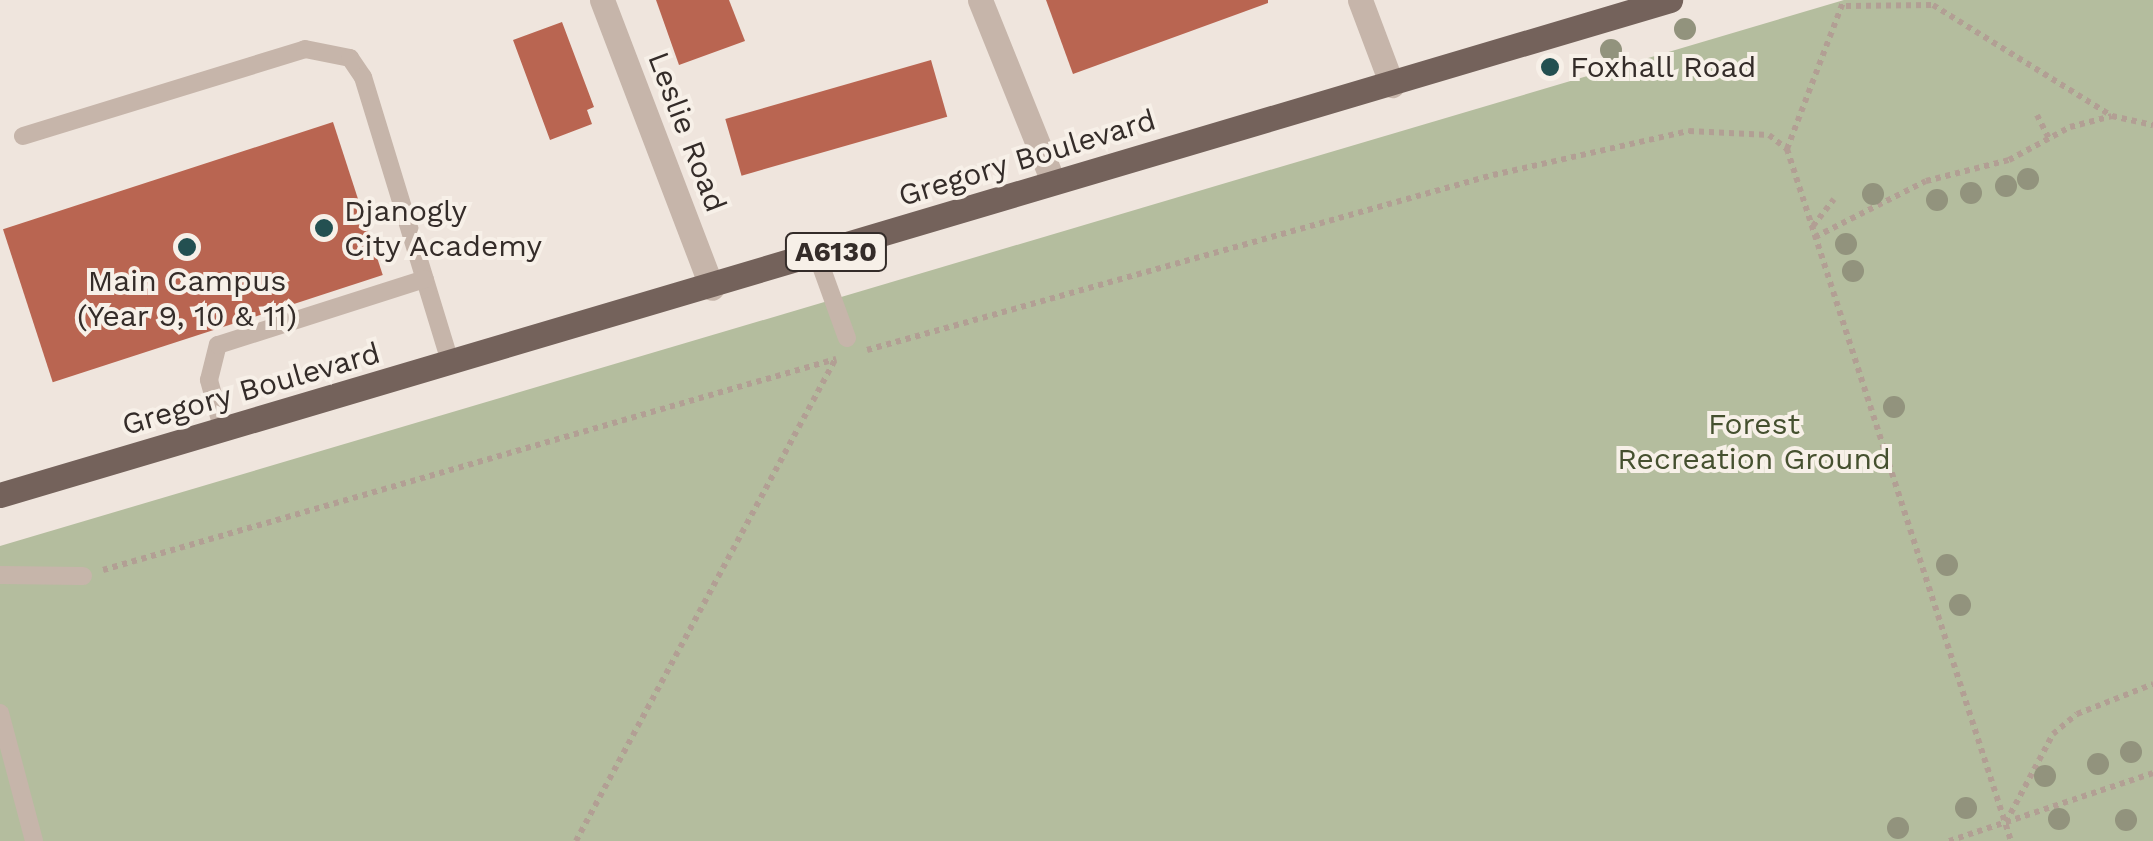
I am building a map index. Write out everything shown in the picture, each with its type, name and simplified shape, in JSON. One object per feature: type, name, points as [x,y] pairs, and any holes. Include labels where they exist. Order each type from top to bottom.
[{"type":"main road","name":"Gregory Boulevard","points":[[0,496],[818,258],[1054,182],[1392,85],[1652,2]]},
{"type":"street","name":"Leslie Road","points":[[602,0],[712,288]]},
{"type":"street","points":[[980,0],[1054,182]]},
{"type":"street","points":[[1360,0],[1392,85]]},
{"type":"lane","points":[[23,136],[330,48],[364,77],[452,364]]},
{"type":"lane","points":[[818,258],[846,338]]},
{"type":"lane","points":[[223,432],[209,380],[218,345],[425,279]]},
{"type":"lane","points":[[0,575],[83,576]]},
{"type":"lane","points":[[0,712],[34,841]]},
{"type":"path","points":[[2011,841],[1787,149],[1823,44],[1845,3],[1933,5],[2112,116],[2153,125]]},
{"type":"path","points":[[2037,115],[2050,139]]},
{"type":"path","points":[[1815,237],[1876,213],[1926,182],[2009,160],[2050,139],[2112,116]]},
{"type":"path","points":[[83,576],[836,358],[1493,175],[1689,131],[1737,128],[1787,149]]},
{"type":"path","points":[[1812,228],[1834,200]]},
{"type":"path","points":[[576,841],[846,338]]},
{"type":"path","points":[[2005,822],[2053,734],[2077,714],[2153,684]]},
{"type":"path","points":[[1949,841],[2153,773]]},
{"type":"green space","name":"Forest Recreation Ground","points":[[1844,0],[2153,0],[2153,841],[0,841],[0,546]]},
{"type":"building","points":[[656,0],[729,0],[745,41],[679,65]]},
{"type":"building","points":[[1046,0],[1268,0],[1268,3],[1073,74]]},
{"type":"building","points":[[562,22],[594,107],[587,110],[592,124],[550,140],[513,40]]},
{"type":"building","points":[[931,60],[947,117],[742,176],[725,119]]},
{"type":"building","name":"Main Campus (Year 9, 10 & 11)","points":[[333,122],[383,275],[53,382],[3,229]]},
{"type":"place","name":"Foxhall Road","points":[[1550,67]]},
{"type":"place","name":"Djanogly City Academy","points":[[324,228]]},
{"type":"place","name":"Main Campus (Year 9, 10 & 11)","points":[[187,247]]}]
